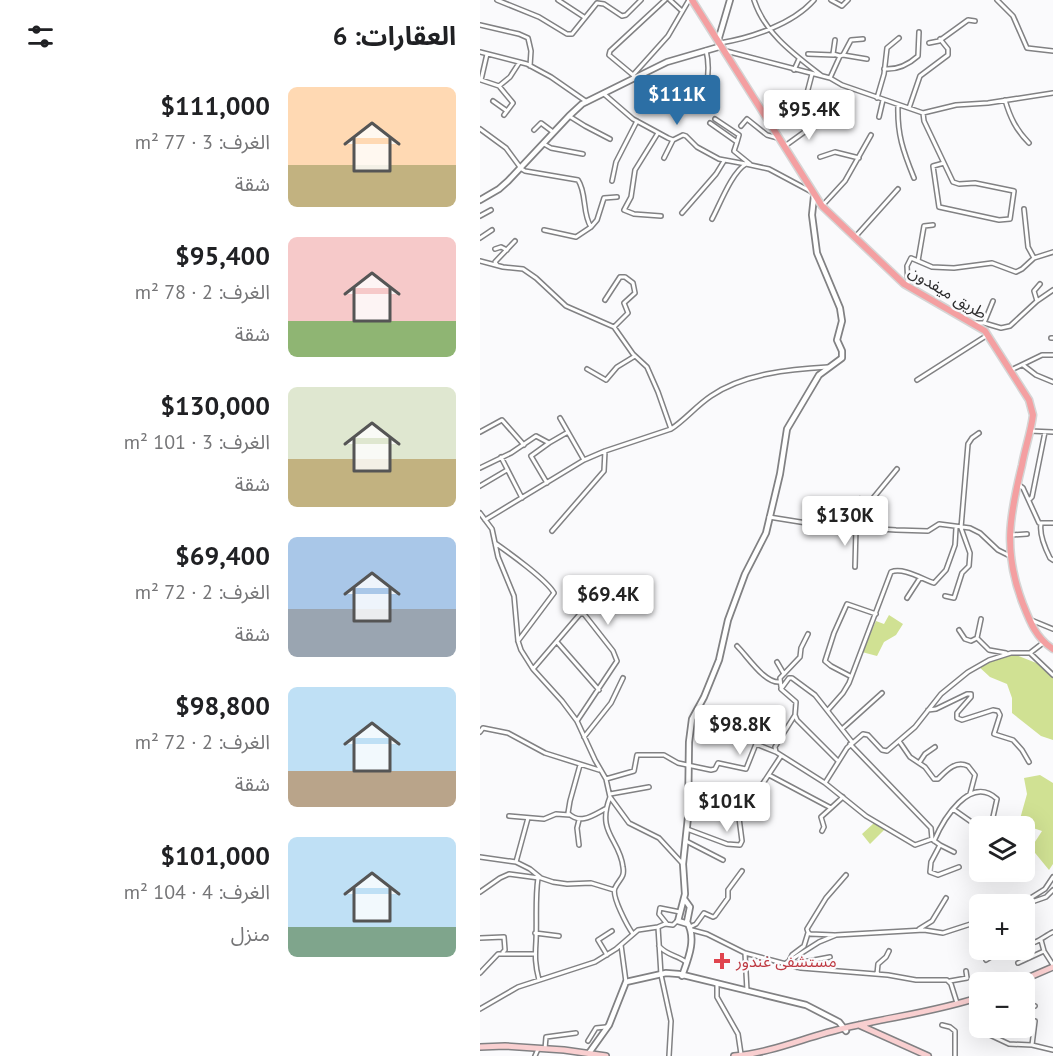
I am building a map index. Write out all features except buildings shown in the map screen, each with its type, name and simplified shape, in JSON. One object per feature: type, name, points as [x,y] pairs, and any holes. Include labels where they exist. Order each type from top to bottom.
[{"type":"main road","name":"طريق ميفدون","points":[[690,0],[713,34],[734,57],[780,139],[822,206],[908,286],[973,323],[988,335],[1031,404],[1033,416],[1017,484],[1009,535],[1010,556],[1014,581],[1029,620],[1044,642],[1053,649]]},
{"type":"main road","points":[[1035,974],[1053,966]]},
{"type":"main road","points":[[734,1056],[742,1056],[845,1029],[969,1001]]},
{"type":"main road","points":[[859,1026],[927,1056]]},
{"type":"main road","points":[[480,1045],[606,1056]]},
{"type":"street","points":[[497,0],[539,17],[567,34],[574,32],[597,3],[601,4]]},
{"type":"street","points":[[558,0],[584,17]]},
{"type":"street","points":[[596,0],[622,16],[626,15],[641,0]]},
{"type":"street","points":[[634,77],[609,55],[610,51],[665,0]]},
{"type":"street","points":[[670,0],[682,11]]},
{"type":"street","points":[[634,77],[669,36],[690,0]]},
{"type":"street","points":[[723,45],[721,31],[730,0]]},
{"type":"street","points":[[754,0],[775,37],[799,59],[823,76]]},
{"type":"street","points":[[480,198],[499,189],[569,116],[587,102],[667,62],[770,28],[801,13],[814,0]]},
{"type":"street","points":[[831,0],[842,6],[848,0]]},
{"type":"street","points":[[997,0],[1013,16],[1027,48],[1053,51]]},
{"type":"street","points":[[929,43],[940,39],[968,20],[975,21]]},
{"type":"street","points":[[480,26],[528,38],[531,51],[530,66]]},
{"type":"street","points":[[713,34],[721,31]]},
{"type":"street","points":[[884,69],[905,66],[918,56],[919,32]]},
{"type":"street","points":[[877,98],[888,48],[898,38]]},
{"type":"street","points":[[830,78],[851,40],[862,39]]},
{"type":"street","points":[[909,108],[920,76],[948,53],[940,39]]},
{"type":"street","points":[[834,55],[835,40]]},
{"type":"street","points":[[698,96],[702,97],[710,68],[706,50]]},
{"type":"street","points":[[480,52],[530,66],[587,102]]},
{"type":"street","points":[[487,54],[480,80],[499,86],[513,103],[504,115]]},
{"type":"street","points":[[808,54],[867,59]]},
{"type":"street","points":[[734,57],[830,78],[842,85],[923,113],[956,105],[1053,93]]},
{"type":"street","points":[[794,70],[799,59]]},
{"type":"street","points":[[499,86],[507,81],[519,63]]},
{"type":"street","points":[[806,97],[812,74]]},
{"type":"street","points":[[604,94],[627,115],[673,140]]},
{"type":"street","points":[[879,117],[883,100]]},
{"type":"street","points":[[1005,100],[1014,124],[1029,143]]},
{"type":"street","points":[[493,101],[507,111]]},
{"type":"street","points":[[898,105],[899,136],[914,178]]},
{"type":"street","points":[[923,113],[924,121],[955,183],[975,183],[1014,191],[1011,219],[999,220],[939,207],[933,166],[944,163]]},
{"type":"street","points":[[569,116],[610,139]]},
{"type":"street","points":[[715,119],[739,135],[734,152],[752,165]]},
{"type":"street","points":[[741,126],[747,119],[767,135],[780,139]]},
{"type":"street","points":[[612,181],[616,162],[637,121]]},
{"type":"street","points":[[534,130],[541,123],[555,133]]},
{"type":"street","points":[[711,123],[737,142]]},
{"type":"street","points":[[785,146],[814,124],[830,125]]},
{"type":"street","points":[[480,129],[506,148],[520,168],[525,171],[579,181],[585,200],[586,219],[591,227]]},
{"type":"street","points":[[658,133],[635,170],[631,197],[624,210],[634,214],[661,216]]},
{"type":"street","points":[[480,1009],[505,993],[595,962],[641,929],[667,924],[672,926],[678,921],[685,900],[683,864],[687,829],[688,765],[692,719],[719,660],[728,620],[738,591],[754,553],[766,533],[780,474],[787,429],[819,375],[842,358],[842,351],[837,340],[842,321],[838,301],[817,253],[812,215],[813,194],[769,170],[724,161],[697,147],[687,136],[683,135],[673,140],[664,158]]},
{"type":"street","points":[[822,206],[842,185],[871,135]]},
{"type":"street","points":[[544,144],[583,154]]},
{"type":"street","points":[[820,157],[835,152],[859,158]]},
{"type":"street","points":[[682,213],[716,174],[724,161]]},
{"type":"street","points":[[712,219],[734,178],[742,166],[747,164]]},
{"type":"street","points":[[854,237],[898,189]]},
{"type":"street","points":[[544,230],[576,237],[597,220],[604,198],[616,197]]},
{"type":"street","points":[[480,216],[491,210]]},
{"type":"street","points":[[1024,210],[1028,247],[1034,258]]},
{"type":"street","points":[[918,261],[924,227],[933,225]]},
{"type":"street","points":[[480,238],[492,230]]},
{"type":"street","points":[[497,265],[495,262],[515,241]]},
{"type":"street","points":[[495,249],[501,247],[507,250]]},
{"type":"street","points":[[908,286],[907,271],[911,258],[932,267],[954,268],[992,263],[1016,272],[1023,269],[1034,258],[1053,252]]},
{"type":"street","points":[[480,261],[523,269],[566,306],[614,327],[635,356],[649,370],[671,429]]},
{"type":"street","points":[[605,300],[620,277],[625,277],[633,283],[635,293],[624,303],[628,313],[614,327]]},
{"type":"street","points":[[1037,301],[1034,291],[1040,284]]},
{"type":"street","points":[[973,323],[984,323],[1001,328],[1010,326],[1037,301],[1053,290]]},
{"type":"street","points":[[984,323],[993,301]]},
{"type":"street","points":[[917,380],[988,335]]},
{"type":"street","points":[[1010,371],[1042,355],[1053,355]]},
{"type":"street","points":[[587,369],[606,380],[617,367],[635,356]]},
{"type":"street","points":[[1023,365],[1036,375],[1053,382]]},
{"type":"street","points":[[485,520],[584,460],[671,429],[711,396],[732,386],[783,371],[828,367]]},
{"type":"street","points":[[560,418],[584,460]]},
{"type":"street","points":[[480,432],[501,420],[524,445]]},
{"type":"street","points":[[1030,430],[1053,432]]},
{"type":"street","points":[[547,483],[531,456],[568,432]]},
{"type":"street","points":[[1029,500],[1032,497],[1045,432]]},
{"type":"street","points":[[945,596],[954,598],[962,573],[969,566],[970,553],[962,528],[968,444],[979,433]]},
{"type":"street","points":[[480,468],[537,436],[549,443]]},
{"type":"street","points":[[552,531],[604,471],[605,451]]},
{"type":"street","points":[[501,458],[522,498]]},
{"type":"street","points":[[855,567],[858,520],[867,505],[897,469]]},
{"type":"street","points":[[480,486],[507,470]]},
{"type":"street","points":[[1017,484],[1023,488],[1041,524],[1047,551],[1053,560]]},
{"type":"street","points":[[860,499],[867,505]]},
{"type":"street","points":[[480,513],[492,530],[500,565],[514,596],[518,641],[533,669],[577,721],[606,779],[610,795],[629,824],[659,838],[683,864]]},
{"type":"street","points":[[769,517],[819,525],[928,531],[939,524],[975,530],[995,548],[1010,556]]},
{"type":"street","points":[[1041,524],[1053,523]]},
{"type":"street","points":[[828,710],[845,690],[893,570],[903,571],[934,583],[946,570],[955,544],[956,528]]},
{"type":"street","points":[[1009,535],[1027,534]]},
{"type":"street","points":[[495,543],[526,566],[554,593],[518,641]]},
{"type":"street","points":[[907,598],[920,578]]},
{"type":"street","points":[[851,676],[826,662],[837,627],[847,604],[876,614]]},
{"type":"street","points":[[533,669],[580,614],[584,614],[617,659],[577,721]]},
{"type":"street","points":[[977,638],[981,619]]},
{"type":"street","points":[[1029,620],[1053,629]]},
{"type":"street","points":[[958,630],[965,639],[971,641],[977,638]]},
{"type":"street","points":[[776,752],[775,747],[795,715],[796,702],[782,692],[780,678],[800,657],[801,648],[808,634]]},
{"type":"street","points":[[977,638],[989,650],[1011,653],[1030,653],[1044,642]]},
{"type":"street","points":[[557,642],[599,690]]},
{"type":"street","points":[[737,646],[764,677],[772,682],[780,684],[792,678],[812,692],[851,743],[931,828],[933,840],[954,852]]},
{"type":"street","points":[[825,783],[851,743],[865,733],[885,751],[918,724],[941,694],[961,677],[989,660],[1011,653]]},
{"type":"street","points":[[1030,653],[1053,675]]},
{"type":"street","points":[[777,662],[784,674]]},
{"type":"street","points":[[584,737],[610,703],[623,678]]},
{"type":"street","points":[[842,729],[882,693]]},
{"type":"street","points":[[928,710],[936,709],[970,693],[971,697],[957,713],[957,718],[962,720],[993,710],[998,711],[1000,715],[994,734],[1013,740],[1029,762]]},
{"type":"street","points":[[795,715],[808,732],[838,761]]},
{"type":"street","points":[[480,732],[483,728],[508,733],[545,753],[601,770]]},
{"type":"street","points":[[899,741],[910,757],[936,779],[954,765],[962,763],[968,766],[975,775],[970,794]]},
{"type":"street","points":[[606,779],[634,771],[635,757],[639,754],[667,756],[678,763],[713,770],[717,764],[723,763],[746,769],[755,745],[776,752],[844,796],[866,816],[915,845],[933,840],[953,809],[970,794],[978,792],[996,798],[994,816]]},
{"type":"street","points":[[919,763],[935,747]]},
{"type":"street","points":[[712,805],[755,796],[781,756]]},
{"type":"street","points":[[570,815],[568,811],[570,801],[580,765]]},
{"type":"street","points":[[769,775],[831,808]]},
{"type":"street","points":[[610,795],[649,787]]},
{"type":"street","points":[[610,795],[606,809],[608,832],[623,866],[623,877],[614,890]]},
{"type":"street","points":[[822,831],[824,828],[821,817],[844,796]]},
{"type":"street","points":[[687,829],[727,844],[740,845],[742,841],[740,818],[712,805],[688,798]]},
{"type":"street","points":[[509,816],[548,819],[556,814],[570,815],[579,820],[606,809]]},
{"type":"street","points":[[953,809],[969,820]]},
{"type":"street","points":[[516,862],[528,819]]},
{"type":"street","points":[[579,820],[577,828],[579,845]]},
{"type":"street","points":[[686,841],[723,860]]},
{"type":"street","points":[[940,845],[931,862],[930,872],[938,875],[959,867]]},
{"type":"street","points":[[480,857],[516,862],[530,868],[540,878]]},
{"type":"street","points":[[690,927],[696,924],[704,913],[715,916],[728,898],[728,890],[742,871]]},
{"type":"street","points":[[480,892],[505,875],[513,874],[567,884],[591,883],[614,890]]},
{"type":"street","points":[[789,961],[792,955],[804,946],[808,927],[815,914],[846,875]]},
{"type":"street","points":[[1035,896],[1045,889],[1053,877]]},
{"type":"street","points":[[539,980],[534,954],[535,906],[540,878]]},
{"type":"street","points":[[614,890],[624,920],[633,934]]},
{"type":"street","points":[[1035,901],[1046,897],[1053,890]]},
{"type":"street","points":[[918,930],[932,921],[946,898]]},
{"type":"street","points":[[683,976],[692,945],[690,907],[685,900]]},
{"type":"street","points":[[667,924],[659,914],[660,908],[680,912]]},
{"type":"street","points":[[678,921],[745,953],[796,967],[950,982],[967,978],[966,971]]},
{"type":"street","points":[[808,933],[836,935],[918,930],[943,933],[969,925]]},
{"type":"street","points":[[658,927],[661,975],[671,1016],[669,1056]]},
{"type":"street","points":[[607,955],[598,940],[612,931]]},
{"type":"street","points":[[1035,943],[1053,932]]},
{"type":"street","points":[[536,933],[559,936]]},
{"type":"street","points":[[784,963],[819,942],[836,935]]},
{"type":"street","points":[[480,938],[504,937],[505,950],[503,953]]},
{"type":"street","points":[[1041,940],[1044,951],[1053,966]]},
{"type":"street","points":[[588,1054],[608,1027],[626,982],[621,945]]},
{"type":"street","points":[[658,945],[663,951],[680,957],[686,962]]},
{"type":"street","points":[[877,974],[877,965],[889,951]]},
{"type":"street","points":[[1018,963],[1044,951]]},
{"type":"street","points":[[745,953],[748,992]]},
{"type":"street","points":[[480,973],[498,954],[534,954]]},
{"type":"street","points":[[796,967],[798,963],[830,957]]},
{"type":"street","points":[[626,982],[666,973],[674,974],[806,1005],[822,1012],[845,1029]]},
{"type":"street","points":[[950,982],[958,1004]]},
{"type":"street","points":[[719,985],[717,997],[738,1034],[742,1056]]},
{"type":"street","points":[[942,1025],[950,1026],[955,1031],[955,1056]]},
{"type":"street","points":[[588,1041],[596,1028],[608,1027]]},
{"type":"street","points":[[535,1056],[542,1049],[546,1037],[576,1033]]},
{"type":"street","points":[[997,1038],[1010,1044],[1032,1045],[1053,1050]]},
{"type":"street","points":[[1032,1045],[1033,1038]]},
{"type":"green space","points":[[889,615],[903,624],[896,635],[884,642],[877,656],[862,652],[876,621],[884,624]]},
{"type":"green space","points":[[1011,653],[1053,672],[1053,740],[1041,736],[1012,713],[1012,698],[1007,684],[990,677],[977,665]]},
{"type":"green space","points":[[1040,775],[1053,783],[1053,864],[1049,870],[1035,853],[1035,842],[1042,831],[1035,829],[1035,816],[1021,816],[1027,794],[1024,778]]},
{"type":"green space","points":[[874,823],[885,829],[870,844],[862,834]]},
{"type":"place","name":"مستشفى غندور","points":[[722,961]]}]
